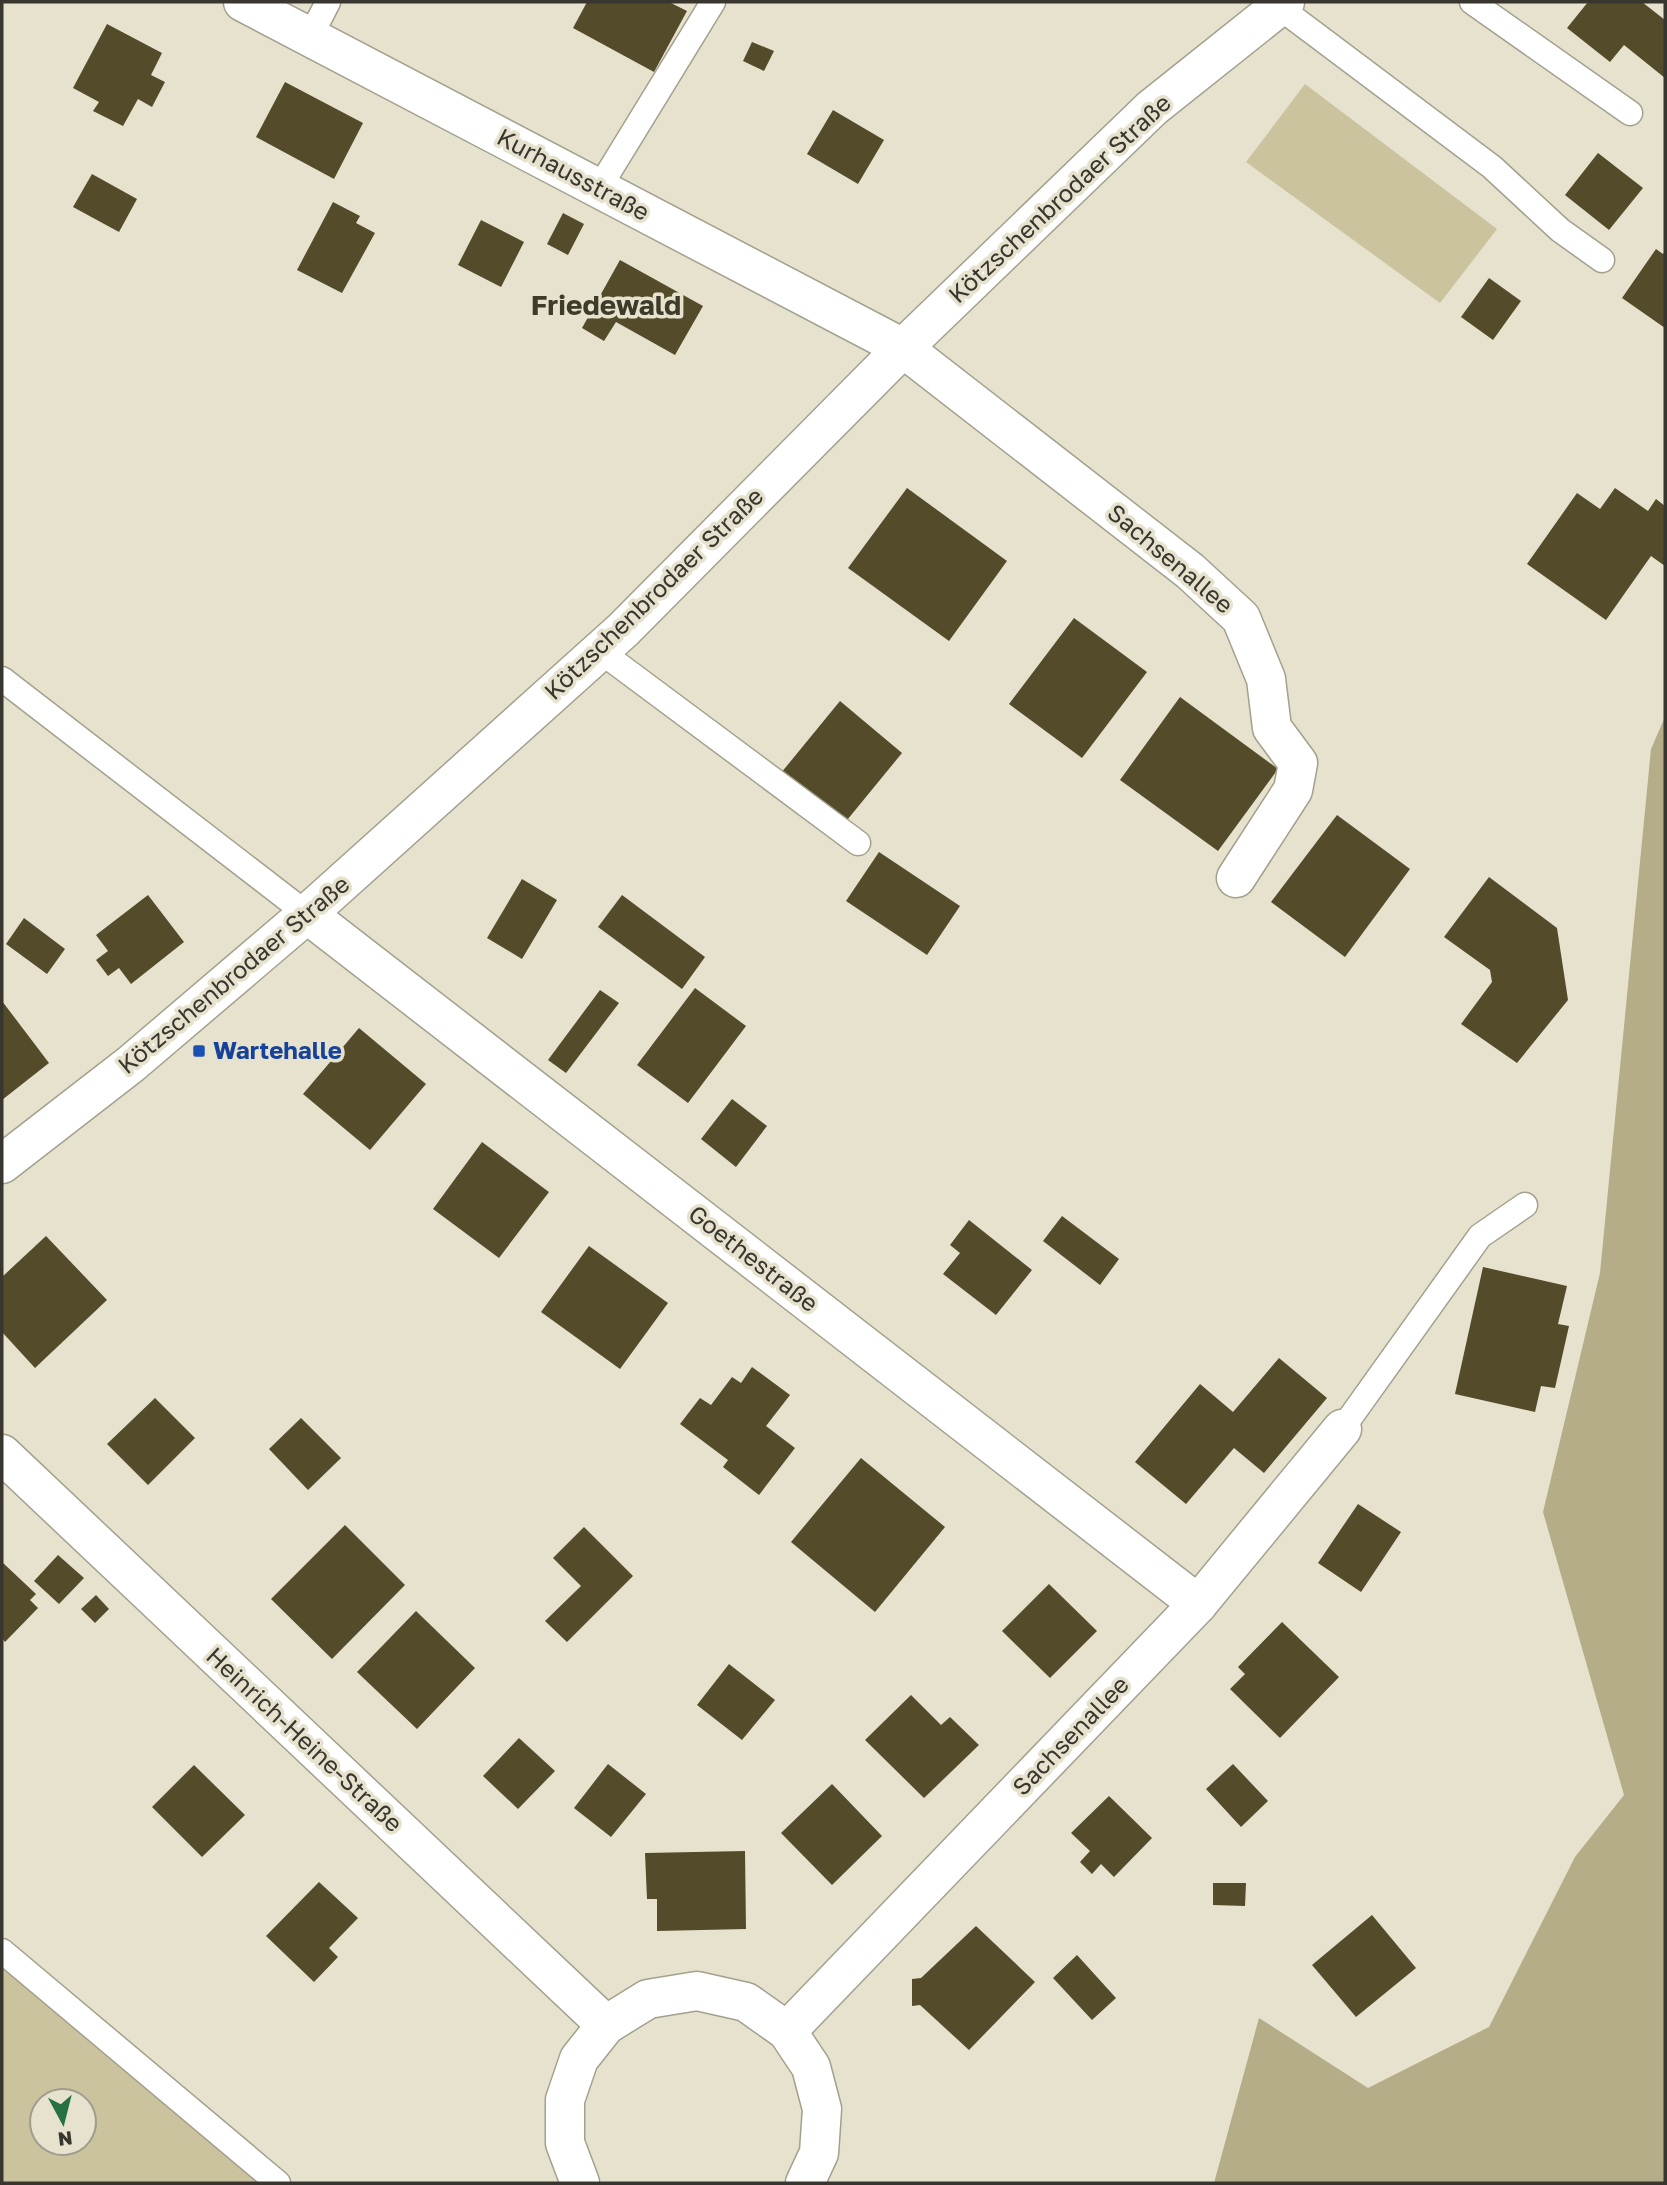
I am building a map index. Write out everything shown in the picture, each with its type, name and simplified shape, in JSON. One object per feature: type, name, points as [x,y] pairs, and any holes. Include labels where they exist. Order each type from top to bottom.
[{"type":"street","name":"Kurhausstraße","points":[[243,2],[903,348]]},
{"type":"street","name":"Kötzschenbrodaer Straße","points":[[2,1164],[131,1064],[307,914],[600,651],[903,348],[1152,108],[1282,4]]},
{"type":"street","name":"Sachsenallee","points":[[903,348],[1190,571],[1241,618],[1266,679],[1272,728],[1298,763],[1293,790],[1236,878]]},
{"type":"street","name":"Goethestraße","points":[[307,914],[1198,1604]]},
{"type":"street","name":"Sachsenallee","points":[[787,2031],[1198,1604],[1342,1429]]},
{"type":"street","name":"Heinrich-Heine-Straße","points":[[2,1454],[606,2025]]},
{"type":"street","points":[[580,2183],[565,2143],[565,2100],[579,2059],[606,2025],[648,1999],[697,1991],[746,2002],[787,2031],[811,2067],[822,2109],[818,2153],[805,2183]]},
{"type":"lane","points":[[310,37],[328,2]]},
{"type":"lane","points":[[599,188],[713,2]]},
{"type":"lane","points":[[1472,2],[1630,113]]},
{"type":"lane","points":[[1282,4],[1492,167],[1560,230],[1602,260]]},
{"type":"lane","points":[[600,651],[858,843]]},
{"type":"lane","points":[[2,679],[307,914]]},
{"type":"lane","points":[[1342,1429],[1480,1236],[1525,1205]]},
{"type":"lane","points":[[2,1951],[278,2183]]},
{"type":"shaded area","points":[[1305,84],[1497,229],[1440,303],[1246,162]]},
{"type":"shaded area","points":[[1665,717],[1665,2183],[1214,2183],[1259,2018],[1368,2088],[1489,2027],[1575,1857],[1624,1795],[1543,1512],[1600,1273],[1651,749]]},
{"type":"shaded area","points":[[2,1958],[280,2183],[2,2183]]},
{"type":"building","points":[[587,2],[669,2],[687,11],[654,72],[573,28]]},
{"type":"building","points":[[1588,2],[1642,2],[1665,20],[1665,78],[1624,45],[1610,62],[1567,28]]},
{"type":"building","points":[[107,24],[162,53],[151,75],[165,82],[152,107],[138,99],[123,126],[93,111],[99,102],[73,88]]},
{"type":"building","points":[[752,42],[774,51],[764,71],[743,61]]},
{"type":"building","points":[[285,82],[363,123],[334,179],[256,137]]},
{"type":"building","points":[[833,110],[884,140],[858,184],[807,154]]},
{"type":"building","points":[[1598,153],[1643,188],[1609,230],[1565,195]]},
{"type":"building","points":[[92,174],[137,199],[119,232],[73,207]]},
{"type":"building","points":[[333,202],[360,216],[356,223],[375,233],[342,293],[297,270]]},
{"type":"building","points":[[563,213],[584,224],[568,255],[547,244]]},
{"type":"building","points":[[481,220],[524,242],[501,287],[458,265]]},
{"type":"building","points":[[1656,249],[1663,254],[1665,251],[1665,328],[1622,298]]},
{"type":"building","points":[[620,260],[703,306],[675,355],[616,322],[604,341],[582,328]]},
{"type":"building","points":[[1489,278],[1521,301],[1493,340],[1461,317]]},
{"type":"building","points":[[907,488],[1007,561],[949,641],[848,568]]},
{"type":"building","points":[[1615,488],[1648,511],[1656,499],[1665,506],[1665,566],[1651,556],[1606,620],[1527,564],[1577,493],[1600,509]]},
{"type":"building","points":[[1074,618],[1147,672],[1082,758],[1009,704]]},
{"type":"building","points":[[1180,697],[1278,769],[1218,851],[1120,780]]},
{"type":"building","points":[[840,701],[902,753],[843,825],[781,773]]},
{"type":"building","points":[[1337,815],[1410,869],[1345,957],[1271,902]]},
{"type":"building","points":[[879,852],[960,906],[927,955],[846,901]]},
{"type":"building","points":[[1489,877],[1557,928],[1568,1000],[1517,1063],[1461,1024],[1492,982],[1490,970],[1444,937]]},
{"type":"building","points":[[522,879],[557,900],[522,959],[487,938]]},
{"type":"building","points":[[148,895],[184,942],[131,984],[119,968],[108,976],[96,960],[108,951],[96,935]]},
{"type":"building","points":[[622,895],[705,957],[682,989],[598,927]]},
{"type":"building","points":[[24,918],[65,949],[47,974],[6,944]]},
{"type":"building","points":[[695,988],[746,1026],[688,1103],[637,1065]]},
{"type":"building","points":[[600,990],[619,1003],[566,1073],[548,1060]]},
{"type":"building","points":[[2,1001],[49,1063],[2,1100]]},
{"type":"building","points":[[359,1028],[426,1084],[370,1150],[303,1094]]},
{"type":"building","points":[[732,1099],[767,1126],[736,1167],[701,1139]]},
{"type":"building","points":[[482,1142],[549,1192],[499,1258],[433,1209]]},
{"type":"building","points":[[1062,1216],[1119,1259],[1100,1285],[1043,1241]]},
{"type":"building","points":[[969,1220],[1032,1270],[996,1315],[943,1274],[960,1253],[950,1245]]},
{"type":"building","points":[[46,1236],[107,1300],[35,1368],[2,1332],[2,1277]]},
{"type":"building","points":[[589,1246],[668,1303],[620,1369],[541,1312]]},
{"type":"building","points":[[1483,1267],[1567,1286],[1558,1324],[1569,1326],[1555,1388],[1541,1386],[1535,1412],[1455,1394]]},
{"type":"building","points":[[1279,1358],[1327,1398],[1264,1473],[1234,1448],[1186,1504],[1135,1462],[1200,1384],[1233,1412]]},
{"type":"building","points":[[752,1367],[790,1395],[766,1426],[795,1448],[759,1495],[723,1467],[728,1460],[680,1424],[700,1398],[711,1405],[732,1377],[741,1383]]},
{"type":"building","points":[[155,1398],[195,1438],[148,1485],[107,1444]]},
{"type":"building","points":[[301,1418],[341,1458],[308,1490],[269,1449]]},
{"type":"building","points":[[861,1458],[945,1527],[875,1612],[791,1542]]},
{"type":"building","points":[[1358,1504],[1401,1532],[1361,1592],[1318,1563]]},
{"type":"building","points":[[345,1525],[405,1585],[332,1659],[271,1599]]},
{"type":"building","points":[[584,1527],[633,1576],[567,1642],[545,1621],[581,1586],[553,1558]]},
{"type":"building","points":[[58,1555],[84,1578],[59,1604],[34,1581]]},
{"type":"building","points":[[2,1562],[36,1594],[30,1600],[38,1608],[5,1642],[2,1638]]},
{"type":"building","points":[[1049,1584],[1097,1631],[1050,1678],[1002,1631]]},
{"type":"building","points":[[96,1595],[109,1609],[95,1623],[81,1609]]},
{"type":"building","points":[[416,1611],[475,1668],[417,1729],[357,1672]]},
{"type":"building","points":[[1282,1622],[1339,1677],[1280,1738],[1230,1689],[1245,1674],[1238,1667]]},
{"type":"building","points":[[729,1664],[775,1700],[742,1740],[697,1705]]},
{"type":"building","points":[[911,1695],[941,1725],[950,1717],[979,1745],[924,1798],[865,1740]]},
{"type":"building","points":[[519,1738],[555,1771],[518,1809],[483,1776]]},
{"type":"building","points":[[608,1764],[646,1794],[611,1837],[574,1808]]},
{"type":"building","points":[[1233,1764],[1268,1801],[1241,1827],[1206,1789]]},
{"type":"building","points":[[194,1765],[245,1815],[202,1857],[152,1807]]},
{"type":"building","points":[[832,1784],[882,1836],[832,1885],[781,1833]]},
{"type":"building","points":[[1109,1796],[1152,1838],[1114,1877],[1101,1864],[1092,1874],[1080,1862],[1090,1851],[1071,1833]]},
{"type":"building","points":[[745,1851],[746,1929],[657,1931],[657,1899],[647,1899],[645,1853]]},
{"type":"building","points":[[319,1882],[358,1918],[329,1948],[338,1957],[314,1982],[266,1936]]},
{"type":"building","points":[[1213,1883],[1246,1883],[1245,1906],[1213,1905]]},
{"type":"building","points":[[1372,1915],[1416,1968],[1356,2017],[1312,1965]]},
{"type":"building","points":[[976,1926],[1035,1982],[969,2050],[920,2005],[912,2006],[912,1979],[921,1978]]},
{"type":"building","points":[[1077,1955],[1116,1998],[1092,2020],[1053,1978]]},
{"type":"place","name":"Wartehalle","points":[[199,1051]]},
{"type":"district","name":"Friedewald","points":[[606,305]]}]
